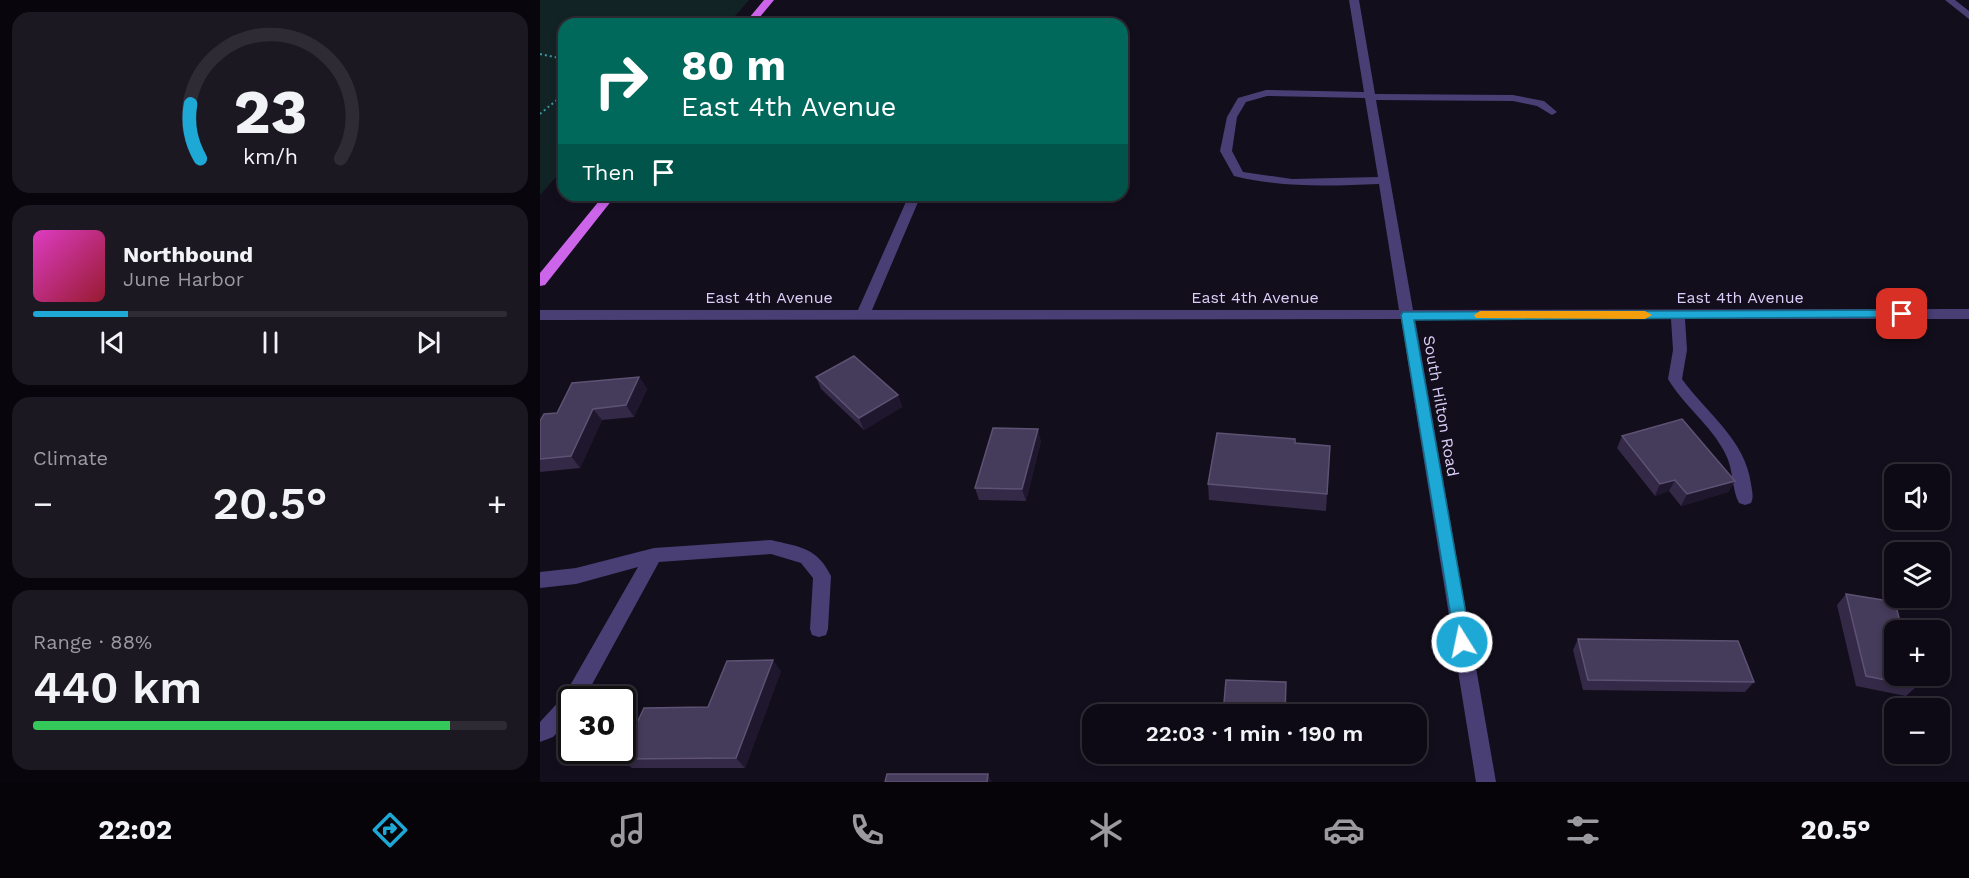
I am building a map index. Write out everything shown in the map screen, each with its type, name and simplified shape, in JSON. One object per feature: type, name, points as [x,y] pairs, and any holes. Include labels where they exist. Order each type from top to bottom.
[{"type":"main road","points":[[755,18],[769,0]]},
{"type":"main road","points":[[540,282],[605,201]]},
{"type":"street","name":"South Hilton Road","points":[[1354,0],[1486,782]]},
{"type":"street","points":[[1950,0],[1969,16]]},
{"type":"street","points":[[1384,180],[1313,183],[1259,180],[1238,174],[1226,151],[1232,117],[1242,100],[1266,93],[1513,98],[1540,103],[1552,112]]},
{"type":"street","points":[[863,315],[912,201]]},
{"type":"street","name":"East 4th Avenue","points":[[540,315],[1969,314]]},
{"type":"street","points":[[1678,315],[1680,350],[1675,379],[1686,398],[1726,442],[1739,465],[1745,498]]},
{"type":"street","points":[[540,580],[576,576],[654,555],[771,547],[807,557],[822,576],[819,629]]},
{"type":"street","points":[[580,686],[654,555]]},
{"type":"street","points":[[540,732],[546,730],[558,717]]},
{"type":"path","points":[[540,54],[558,58]]},
{"type":"path","points":[[540,114],[558,99]]},
{"type":"shaded area","points":[[540,0],[749,0],[733,18],[558,18],[558,175],[540,195]]},
{"type":"building","points":[[854,356],[898,395],[859,418],[816,377]]},
{"type":"building","points":[[639,377],[626,405],[593,409],[571,456],[540,459],[540,421],[544,414],[557,413],[572,383]]},
{"type":"building","points":[[1682,419],[1735,481],[1687,494],[1675,480],[1660,484],[1622,436]]},
{"type":"building","points":[[993,428],[1038,429],[1022,489],[975,488]]},
{"type":"building","points":[[1217,433],[1295,439],[1295,443],[1330,446],[1327,494],[1208,484]]},
{"type":"building","points":[[1846,594],[1884,600],[1884,608],[1896,608],[1900,620],[1884,620],[1884,680],[1866,676]]},
{"type":"building","points":[[1578,639],[1738,641],[1754,682],[1588,680]]},
{"type":"building","points":[[773,660],[736,758],[636,759],[636,725],[644,708],[708,707],[727,661]]},
{"type":"building","points":[[1226,680],[1286,682],[1285,704],[1224,704]]},
{"type":"building","points":[[887,774],[988,774],[987,782],[885,782]]},
{"type":"slow traffic","points":[[1480,315],[1645,315]]},
{"type":"route","points":[[1462,642],[1407,315],[1902,314]]}]
